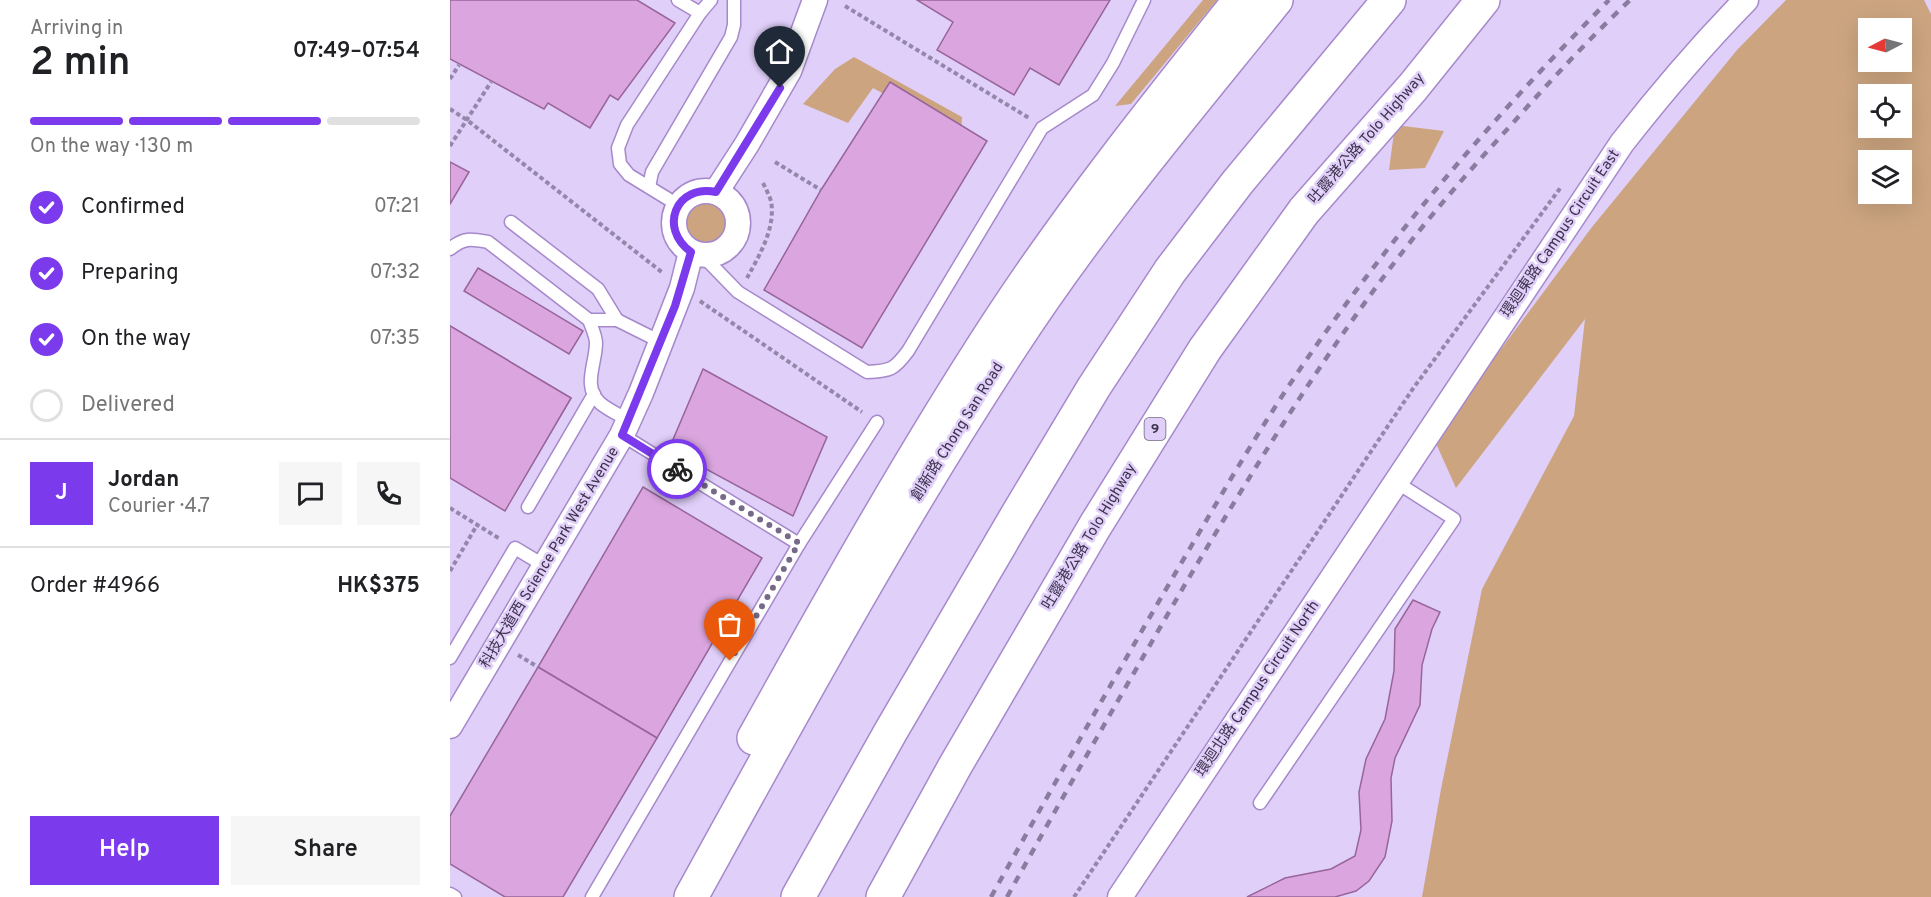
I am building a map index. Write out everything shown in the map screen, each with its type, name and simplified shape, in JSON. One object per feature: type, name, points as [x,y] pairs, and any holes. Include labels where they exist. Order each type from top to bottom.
[{"type":"main road","name":"創新路 Chong San Road","points":[[665,897],[848,568],[921,444],[992,332],[1120,150],[1240,0]]},
{"type":"main road","name":"創新路 Chong San Road","points":[[691,897],[944,451],[1012,345],[1064,270],[1143,165],[1276,0]]},
{"type":"main road","points":[[798,897],[891,731],[1094,387],[1170,272],[1236,183],[1389,0]]},
{"type":"main road","name":"吐露港公路 Tolo Highway","points":[[883,897],[955,766],[1095,526],[1205,349],[1304,211],[1413,87],[1483,0]]},
{"type":"street","points":[[716,192],[789,71],[815,0]]},
{"type":"street","name":"環迴東路 Campus Circuit East","points":[[1396,482],[1622,143],[1666,87],[1712,34],[1746,0]]},
{"type":"street","points":[[706,190],[726,197],[737,214],[736,235],[722,251],[712,255],[696,254],[682,246],[676,237],[673,226],[678,205],[685,197],[706,190]]},
{"type":"street","name":"科技大道西 Science Park West Avenue","points":[[452,719],[626,428],[696,254]]},
{"type":"street","name":"環迴北路 Campus Circuit North","points":[[1120,897],[1396,482]]},
{"type":"lane","points":[[678,0],[700,14]]},
{"type":"lane","points":[[678,205],[629,175],[620,164],[618,148],[627,125],[711,0]]},
{"type":"lane","points":[[650,187],[652,172],[731,37],[734,25],[734,0]]},
{"type":"lane","points":[[696,254],[738,292],[867,372],[884,371],[898,365],[1042,128],[1093,95],[1113,63],[1144,0]]},
{"type":"lane","points":[[511,222],[598,289],[617,320]]},
{"type":"lane","points":[[450,249],[458,241],[471,239],[489,242],[589,320],[597,340],[596,357],[590,376],[592,390],[599,402],[626,428],[799,543]]},
{"type":"lane","points":[[589,320],[617,320],[661,342]]},
{"type":"lane","points":[[528,507],[594,394]]},
{"type":"lane","points":[[592,897],[799,543],[877,422]]},
{"type":"lane","points":[[1260,803],[1454,519],[1396,482]]},
{"type":"lane","points":[[450,658],[514,548],[545,566]]},
{"type":"lane","points":[[450,894],[454,897]]},
{"type":"path","points":[[845,6],[1042,128]]},
{"type":"path","points":[[450,79],[459,65]]},
{"type":"path","points":[[450,146],[491,82]]},
{"type":"path","points":[[775,162],[821,190]]},
{"type":"path","points":[[1074,897],[1412,390],[1567,179]]},
{"type":"path","points":[[723,317],[756,263],[769,232],[771,206],[763,183]]},
{"type":"path","points":[[450,508],[514,548]]},
{"type":"path","points":[[450,571],[477,525]]},
{"type":"shaded area","points":[[1203,0],[1217,0],[1131,104],[1115,106]]},
{"type":"shaded area","points":[[1786,0],[1924,0],[1931,14],[1931,897],[1422,897],[1441,789],[1482,589],[1574,416],[1585,319],[1456,488],[1434,439],[1592,227],[1737,50]]},
{"type":"shaded area","points":[[854,57],[962,117],[961,136],[873,88],[848,123],[803,104],[835,69]]},
{"type":"shaded area","points":[[1395,125],[1444,131],[1425,168],[1389,170]]},
{"type":"shaded area","points":[[707,203],[722,209],[728,224],[722,239],[707,245],[692,239],[686,224],[692,209]]},
{"type":"building","points":[[450,0],[637,0],[675,23],[618,100],[610,95],[590,128],[548,103],[544,109],[450,59]]},
{"type":"building","points":[[917,0],[1110,0],[1059,85],[1030,68],[1014,95],[937,50],[953,22]]},
{"type":"building","points":[[890,82],[987,141],[862,348],[764,290],[821,190]]},
{"type":"building","points":[[450,162],[469,172],[450,204]]},
{"type":"building","points":[[478,268],[583,331],[569,354],[464,291]]},
{"type":"building","points":[[450,326],[571,398],[514,495],[450,457]]},
{"type":"building","points":[[450,326],[571,398],[505,511],[450,478]]},
{"type":"building","points":[[703,369],[827,437],[793,516],[669,449]]},
{"type":"building","points":[[643,487],[762,558],[657,738],[538,667]]},
{"type":"building","points":[[1413,600],[1440,612],[1432,629],[1422,665],[1420,705],[1395,758],[1391,778],[1392,821],[1385,857],[1369,881],[1356,891],[1335,897],[1247,897],[1285,878],[1331,869],[1355,856],[1361,830],[1359,792],[1366,759],[1385,719],[1394,671],[1395,629]]},
{"type":"building","points":[[538,667],[657,738],[563,897],[505,897],[450,864],[450,816]]},
{"type":"railway","points":[[991,897],[1176,572],[1249,448],[1296,375],[1367,276],[1444,180],[1524,89],[1609,0]]},
{"type":"railway","points":[[1007,897],[1187,581],[1259,462],[1334,346],[1388,271],[1448,196],[1555,76],[1630,0]]},
{"type":"way so far","points":[[677,469],[799,543],[730,661]]},
{"type":"route","points":[[677,469],[622,435],[675,306],[691,252],[682,246],[676,237],[673,226],[674,215],[678,205],[685,197],[706,190],[716,192],[780,88]]}]
